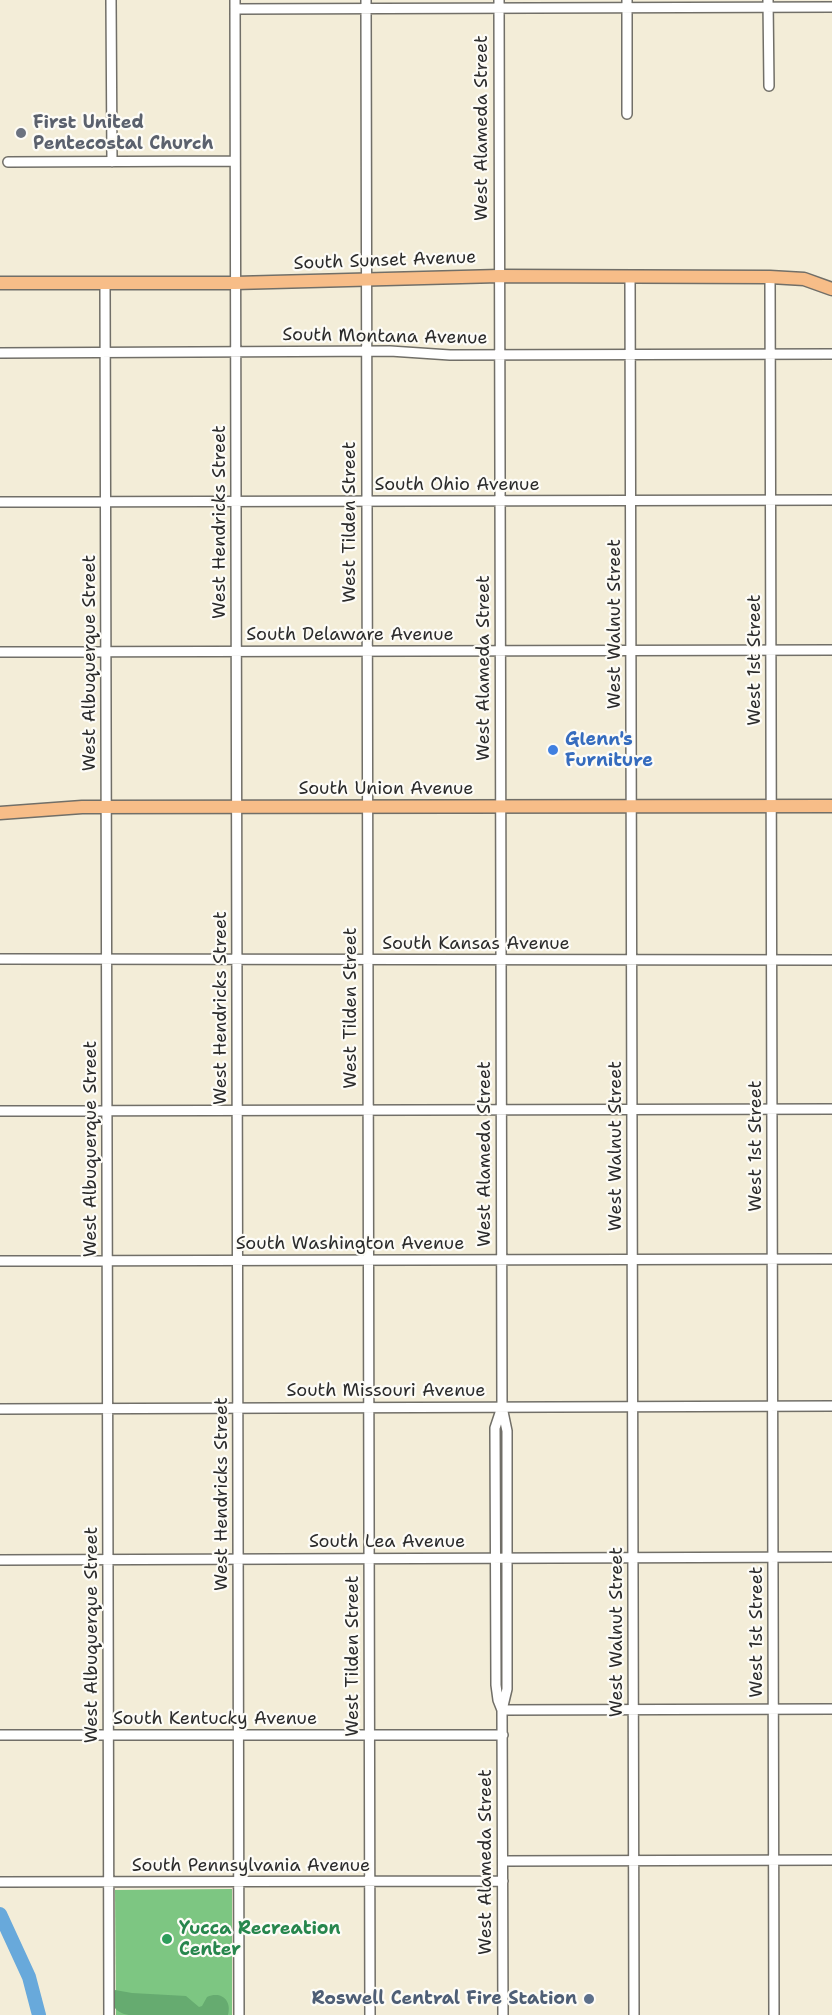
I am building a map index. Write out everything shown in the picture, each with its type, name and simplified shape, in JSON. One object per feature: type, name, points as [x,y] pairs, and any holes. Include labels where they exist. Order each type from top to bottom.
[{"type":"main road","name":"South Sunset Avenue","points":[[0,283],[235,283],[499,276],[770,277],[804,279],[832,289]]},
{"type":"main road","name":"South Union Avenue","points":[[0,813],[107,807],[832,806]]},
{"type":"street","points":[[111,0],[112,162]]},
{"type":"street","points":[[768,3],[769,86]]},
{"type":"street","points":[[235,4],[768,3],[832,7]]},
{"type":"street","name":"West Hendricks Street","points":[[235,4],[239,2015]]},
{"type":"street","name":"West Tilden Street","points":[[366,4],[370,2015]]},
{"type":"street","name":"West Alameda Street","points":[[499,4],[501,1260],[502,1407],[507,1431],[507,1689],[502,1710],[503,2015]]},
{"type":"street","points":[[627,4],[627,114]]},
{"type":"street","points":[[8,162],[235,161]]},
{"type":"street","name":"West Walnut Street","points":[[630,276],[634,2015]]},
{"type":"street","name":"West 1st Street","points":[[770,277],[774,2015]]},
{"type":"street","name":"West Albuquerque Street","points":[[105,284],[109,2015]]},
{"type":"street","name":"South Montana Avenue","points":[[0,353],[367,351],[500,355],[832,354]]},
{"type":"street","name":"South Ohio Avenue","points":[[0,502],[832,500]]},
{"type":"street","name":"South Delaware Avenue","points":[[0,652],[832,650]]},
{"type":"street","name":"South Kansas Avenue","points":[[0,959],[832,960]]},
{"type":"street","points":[[0,1111],[832,1109]]},
{"type":"street","name":"South Washington Avenue","points":[[0,1261],[832,1259]]},
{"type":"street","name":"South Missouri Avenue","points":[[0,1409],[832,1406]]},
{"type":"street","name":"West Alameda Street","points":[[502,1407],[495,1428],[496,1685],[502,1710]]},
{"type":"street","name":"South Lea Avenue","points":[[0,1560],[832,1557]]},
{"type":"street","points":[[502,1710],[832,1709]]},
{"type":"street","name":"South Kentucky Avenue","points":[[0,1735],[502,1734]]},
{"type":"street","points":[[503,1861],[832,1860]]},
{"type":"street","name":"South Pennsylvania Avenue","points":[[0,1882],[503,1881]]},
{"type":"green space","points":[[232,1889],[232,2015],[116,2015],[115,1890]]},
{"type":"green space","points":[[115,1990],[186,1996],[199,2007],[207,1997],[217,1995],[227,2001],[229,2010],[228,2015],[129,2015],[114,2007],[112,1999]]},
{"type":"waterway","points":[[0,1914],[29,1977],[39,2015]]},
{"type":"place","name":"First United Pentecostal Church","points":[[21,133]]},
{"type":"place","name":"Glenn's Furniture","points":[[553,750]]},
{"type":"place","name":"Yucca Recreation Center","points":[[167,1939]]},
{"type":"place","name":"Roswell Central Fire Station","points":[[589,1999]]}]
